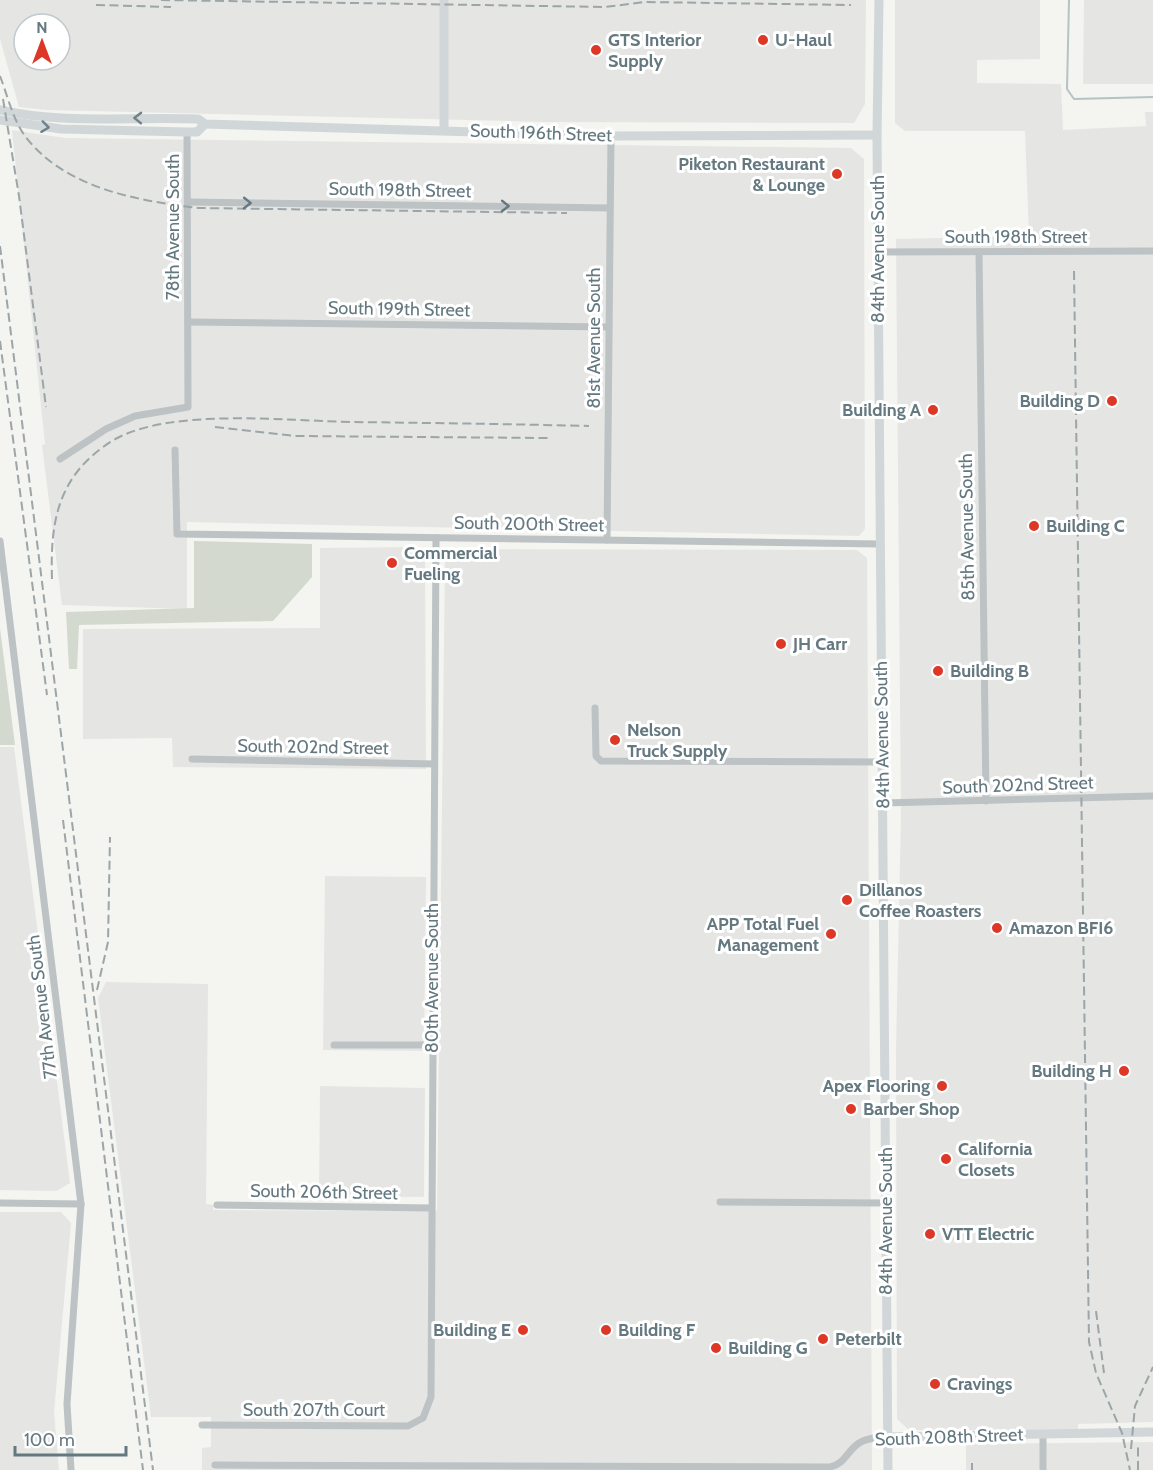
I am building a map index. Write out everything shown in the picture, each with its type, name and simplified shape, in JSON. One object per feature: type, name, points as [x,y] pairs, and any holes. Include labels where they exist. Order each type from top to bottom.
[{"type":"main road","points":[[444,0],[444,129]]},
{"type":"main road","name":"84th Avenue South","points":[[879,0],[877,135],[888,1470]]},
{"type":"main road","name":"South 196th Street","points":[[0,110],[20,115],[198,119],[205,124],[444,129],[611,136],[877,135]]},
{"type":"main road","name":"South 196th Street","points":[[0,120],[61,129],[188,132],[197,132],[205,124]]},
{"type":"main road","name":"South 208th Street","points":[[888,1437],[1153,1432]]},
{"type":"street","name":"78th Avenue South","points":[[60,459],[106,429],[135,416],[188,407],[188,132]]},
{"type":"street","name":"81st Avenue South","points":[[607,540],[611,136]]},
{"type":"street","name":"South 198th Street","points":[[189,202],[610,208]]},
{"type":"street","name":"South 198th Street","points":[[878,252],[1153,251]]},
{"type":"street","name":"85th Avenue South","points":[[979,252],[986,801]]},
{"type":"street","name":"South 199th Street","points":[[188,322],[609,327]]},
{"type":"street","name":"South 200th Street","points":[[175,450],[177,534],[880,543]]},
{"type":"street","name":"80th Avenue South","points":[[423,1418],[431,1397],[436,538]]},
{"type":"street","name":"77th Avenue South","points":[[0,542],[81,1204],[67,1404],[71,1470]]},
{"type":"street","points":[[595,708],[596,756],[601,762],[883,762]]},
{"type":"street","name":"South 202nd Street","points":[[192,759],[434,764]]},
{"type":"street","name":"South 202nd Street","points":[[883,803],[1153,796]]},
{"type":"street","points":[[334,1045],[432,1045]]},
{"type":"street","points":[[720,1202],[886,1203]]},
{"type":"street","points":[[0,1203],[81,1204]]},
{"type":"street","name":"South 206th Street","points":[[217,1205],[431,1208]]},
{"type":"street","name":"South 207th Court","points":[[202,1425],[408,1426],[423,1418]]},
{"type":"street","points":[[1043,1434],[1043,1470]]},
{"type":"street","name":"South 208th Street","points":[[215,1466],[830,1467],[841,1463],[857,1444],[865,1440],[888,1437]]},
{"type":"shaded area","points":[[0,0],[866,0],[865,104],[854,123],[548,122],[47,110],[19,107],[0,39]]},
{"type":"shaded area","points":[[895,0],[1040,0],[1040,59],[977,60],[977,83],[1061,84],[1063,130],[1146,126],[1145,112],[1153,112],[1153,1422],[1078,1424],[1078,1430],[909,1430],[897,1419],[896,1051],[901,815],[896,239],[1029,236],[1025,131],[905,131],[895,123]]},
{"type":"shaded area","points":[[1084,0],[1153,0],[1153,84],[1083,84]]},
{"type":"shaded area","points":[[12,130],[65,138],[851,148],[864,159],[865,529],[859,536],[187,522],[187,609],[62,605],[42,445],[45,444]]},
{"type":"shaded area","points":[[194,541],[312,544],[312,577],[273,621],[79,625],[77,669],[69,669],[66,612],[194,608]]},
{"type":"shaded area","points":[[422,547],[425,549],[426,769],[173,767],[172,738],[83,739],[83,629],[320,628],[320,548]]},
{"type":"shaded area","points":[[451,549],[857,550],[867,558],[872,1470],[202,1470],[202,1448],[211,1447],[211,1417],[151,1417],[98,998],[106,982],[208,984],[206,1204],[214,1205],[213,1210],[437,1211],[445,561]]},
{"type":"shaded area","points":[[0,628],[15,745],[0,745]]},
{"type":"shaded area","points":[[0,747],[14,747],[70,1183],[56,1191],[0,1190]]},
{"type":"shaded area","points":[[325,876],[426,877],[424,1051],[323,1050]]},
{"type":"shaded area","points":[[320,1086],[425,1088],[424,1197],[319,1196]]},
{"type":"shaded area","points":[[0,1212],[61,1212],[71,1223],[54,1412],[59,1470],[0,1470]]},
{"type":"shaded area","points":[[1153,1442],[1153,1470],[966,1470],[966,1444]]},
{"type":"waterway","points":[[1069,0],[1067,89],[1074,99],[1153,97]]},
{"type":"railway","points":[[161,0],[605,7],[645,2],[851,5]]},
{"type":"railway","points":[[96,5],[171,7]]},
{"type":"railway","points":[[0,76],[21,130],[41,154],[81,180],[127,196],[198,208],[567,213]]},
{"type":"railway","points":[[3,99],[19,196],[46,407]]},
{"type":"railway","points":[[0,246],[153,1470]]},
{"type":"railway","points":[[1074,271],[1089,1342],[1096,1373],[1122,1433],[1130,1470]]},
{"type":"railway","points":[[0,341],[47,695]]},
{"type":"railway","points":[[52,579],[56,519],[69,484],[94,454],[112,441],[136,430],[164,424],[229,418],[589,426]]},
{"type":"railway","points":[[215,427],[295,436],[548,438]]},
{"type":"railway","points":[[63,820],[143,1470]]},
{"type":"railway","points":[[97,990],[108,942],[110,837]]},
{"type":"railway","points":[[1096,1311],[1104,1373]]},
{"type":"railway","points":[[1131,1449],[1135,1406],[1153,1367]]},
{"type":"railway","points":[[1138,1444],[1138,1470]]},
{"type":"railway","points":[[972,1463],[972,1470]]},
{"type":"place","name":"U-Haul","points":[[763,40]]},
{"type":"place","name":"GTS Interior Supply","points":[[596,50]]},
{"type":"place","name":"Piketon Restaurant & Lounge","points":[[837,174]]},
{"type":"place","name":"Building D","points":[[1112,401]]},
{"type":"place","name":"Building A","points":[[933,410]]},
{"type":"place","name":"Building C","points":[[1034,526]]},
{"type":"place","name":"Commercial Fueling","points":[[392,563]]},
{"type":"place","name":"JH Carr","points":[[781,644]]},
{"type":"place","name":"Building B","points":[[938,671]]},
{"type":"place","name":"Nelson Truck Supply","points":[[615,740]]},
{"type":"place","name":"Dillanos Coffee Roasters","points":[[847,900]]},
{"type":"place","name":"Amazon BFI6","points":[[997,928]]},
{"type":"place","name":"APP Total Fuel Management","points":[[831,934]]},
{"type":"place","name":"Building H","points":[[1124,1071]]},
{"type":"place","name":"Apex Flooring","points":[[942,1086]]},
{"type":"place","name":"Barber Shop","points":[[851,1109]]},
{"type":"place","name":"California Closets","points":[[946,1159]]},
{"type":"place","name":"VTT Electric","points":[[930,1234]]},
{"type":"place","name":"Building E","points":[[523,1330]]},
{"type":"place","name":"Building F","points":[[606,1330]]},
{"type":"place","name":"Peterbilt","points":[[823,1339]]},
{"type":"place","name":"Building G","points":[[716,1348]]},
{"type":"place","name":"Cravings","points":[[935,1384]]}]
